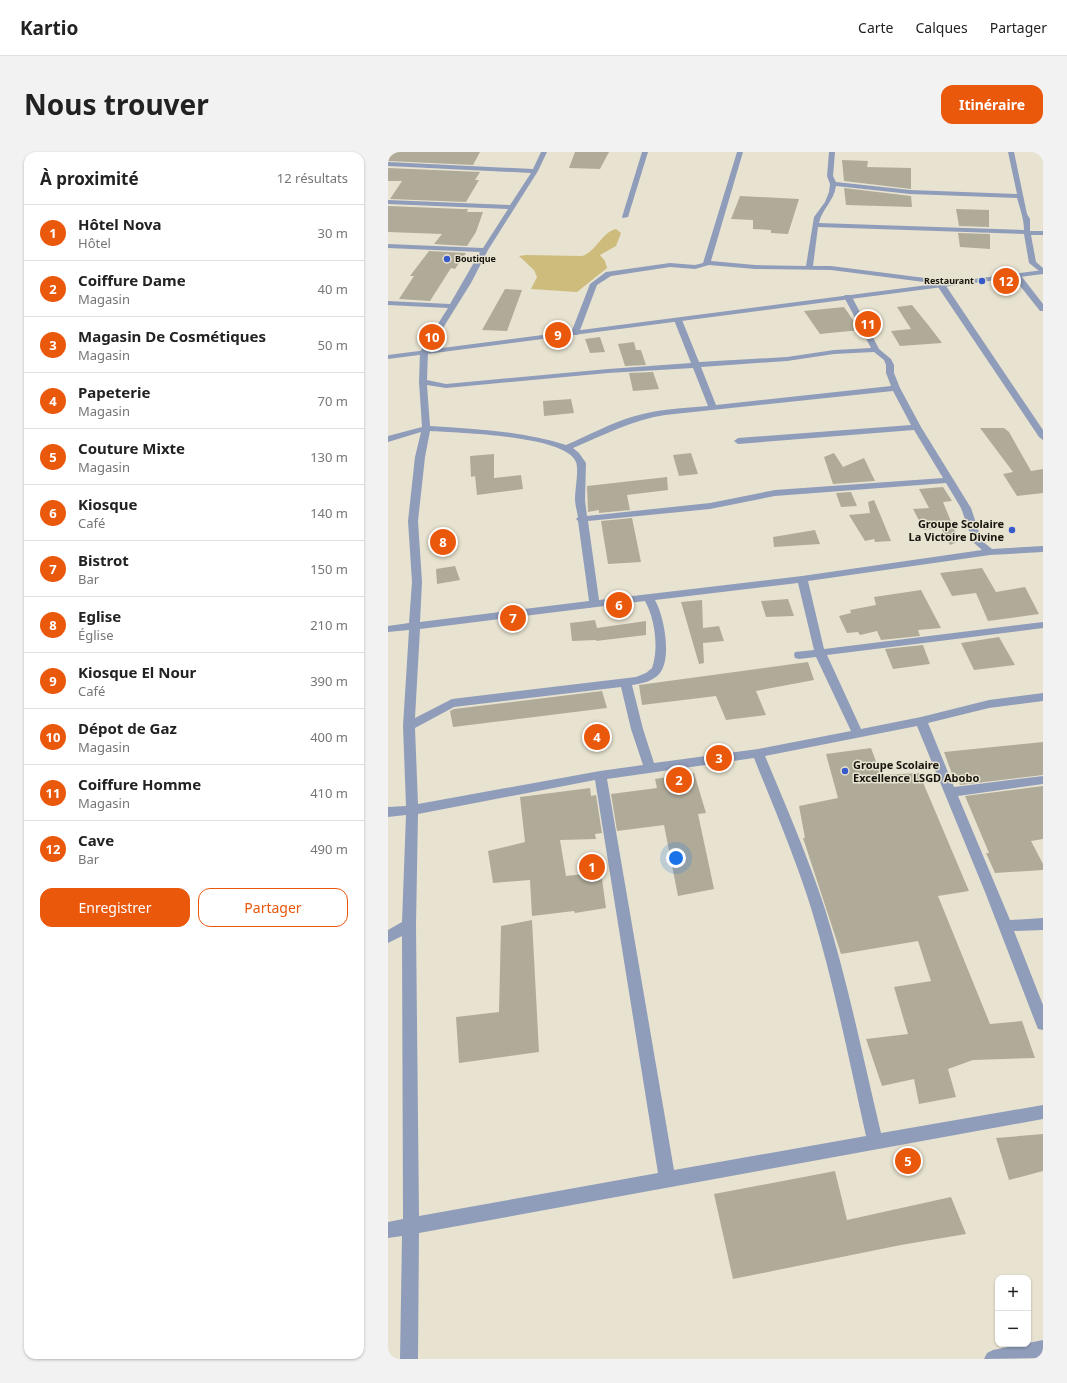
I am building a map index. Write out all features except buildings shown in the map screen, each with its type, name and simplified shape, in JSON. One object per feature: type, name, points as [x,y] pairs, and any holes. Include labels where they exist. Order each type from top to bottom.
[{"type":"street","points":[[409,1359],[411,1226],[409,925],[412,810],[409,726],[416,625],[417,582],[413,521],[420,457],[426,428],[423,382],[424,352],[453,306],[485,250],[535,171],[544,152]]},
{"type":"street","points":[[625,217],[645,152]]},
{"type":"street","points":[[708,263],[740,152]]},
{"type":"street","points":[[809,267],[817,218],[828,202],[832,192],[833,184],[830,176],[832,152]]},
{"type":"street","points":[[1011,152],[1024,214],[1028,219],[1027,233],[1033,262],[1043,272]]},
{"type":"street","points":[[388,164],[535,171]]},
{"type":"street","points":[[833,184],[910,192],[1021,196]]},
{"type":"street","points":[[388,202],[513,207]]},
{"type":"street","points":[[815,225],[1043,233]]},
{"type":"street","points":[[388,246],[485,250]]},
{"type":"street","points":[[575,333],[594,284],[609,274],[670,265],[703,266],[708,263],[755,267],[809,267],[894,275],[925,280],[941,285],[1043,437]]},
{"type":"street","points":[[388,357],[1043,272]]},
{"type":"street","points":[[1016,275],[1043,309]]},
{"type":"street","points":[[848,297],[876,350],[887,359],[890,365],[890,373],[896,388],[917,427],[966,508],[978,542],[990,552]]},
{"type":"street","points":[[388,303],[453,306]]},
{"type":"street","points":[[678,320],[713,408]]},
{"type":"street","points":[[423,382],[446,386],[608,371],[787,359],[834,352],[876,350]]},
{"type":"street","points":[[567,448],[618,424],[638,418],[665,413],[896,388]]},
{"type":"street","points":[[738,441],[917,427]]},
{"type":"street","points":[[388,439],[426,428],[505,434],[542,440],[567,448],[576,455],[582,463],[580,500],[581,519],[594,603]]},
{"type":"street","points":[[581,519],[710,506],[775,494],[950,480]]},
{"type":"street","points":[[388,629],[802,579],[990,552],[1043,550]]},
{"type":"street","points":[[802,579],[820,653],[858,734]]},
{"type":"street","points":[[409,726],[452,703],[626,682],[647,678],[657,670],[661,645],[656,614],[648,597]]},
{"type":"street","points":[[799,655],[1043,625]]},
{"type":"street","points":[[626,682],[637,729],[650,768]]},
{"type":"street","points":[[388,812],[412,810],[600,775],[758,753],[921,721],[989,704],[1043,697]]},
{"type":"street","points":[[921,721],[1005,926],[1043,1024]]},
{"type":"street","points":[[758,753],[804,868],[818,911],[835,971],[875,1143]]},
{"type":"street","points":[[600,775],[666,1179]]},
{"type":"street","points":[[950,792],[1043,780]]},
{"type":"street","points":[[1005,926],[1043,924]]},
{"type":"street","points":[[388,938],[409,925]]},
{"type":"street","points":[[388,1230],[1043,1112]]},
{"type":"street","points":[[993,1359],[1043,1349]]},
{"type":"shaded area","points":[[616,229],[621,233],[616,246],[600,255],[605,261],[607,268],[577,292],[531,289],[537,277],[534,270],[519,256],[582,256],[591,251],[607,234]]},
{"type":"place","name":"Boutique","points":[[447,259]]},
{"type":"place","name":"Restaurant","points":[[982,281]]},
{"type":"place","name":"Cave","points":[[1006,281]]},
{"type":"place","name":"Coiffure Homme","points":[[868,324]]},
{"type":"place","name":"Kiosque El Nour","points":[[558,335]]},
{"type":"place","name":"Dépot de Gaz","points":[[432,337]]},
{"type":"place","name":"Groupe Scolaire La Victoire Divine","points":[[1012,530]]},
{"type":"place","name":"Eglise","points":[[443,542]]},
{"type":"place","name":"Kiosque","points":[[619,605]]},
{"type":"place","name":"Bistrot","points":[[513,618]]},
{"type":"place","name":"Papeterie","points":[[597,737]]},
{"type":"place","name":"Magasin De Cosmétiques","points":[[719,758]]},
{"type":"place","name":"Groupe Scolaire Excellence LSGD Abobo","points":[[845,771]]},
{"type":"place","name":"Coiffure Dame","points":[[679,780]]},
{"type":"place","name":"Hôtel Nova","points":[[592,867]]},
{"type":"place","name":"Couture Mixte","points":[[908,1161]]}]
